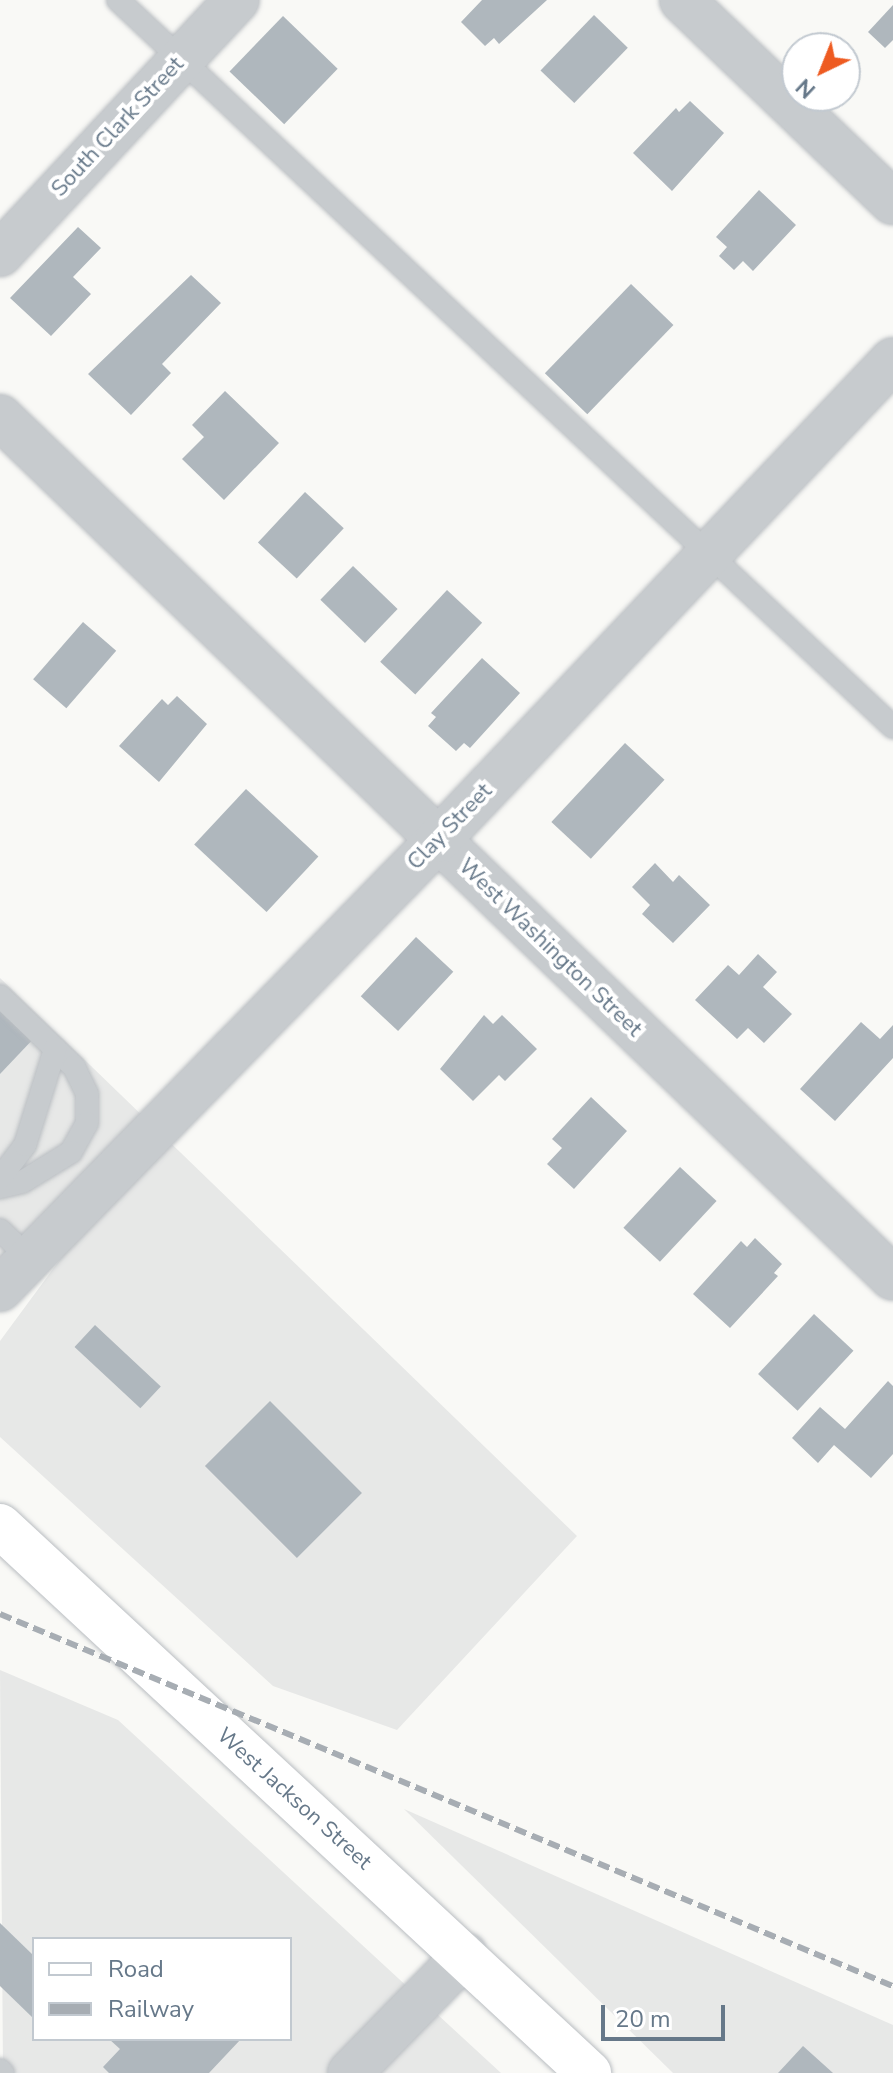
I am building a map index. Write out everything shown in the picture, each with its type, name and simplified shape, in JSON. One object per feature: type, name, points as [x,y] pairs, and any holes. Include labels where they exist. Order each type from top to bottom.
[{"type":"main road","name":"West Jackson Street","points":[[0,1526],[589,2073]]},
{"type":"street","name":"South Clark Street","points":[[0,254],[237,0]]},
{"type":"street","points":[[682,0],[893,202]]},
{"type":"street","name":"Clay Street","points":[[10,1259],[438,840],[893,360]]},
{"type":"street","name":"West Washington Street","points":[[0,417],[893,1278]]},
{"type":"street","points":[[350,2073],[465,1955]]},
{"type":"lane","points":[[118,0],[893,727]]},
{"type":"lane","points":[[0,996],[74,1067],[87,1094],[87,1123],[71,1152],[22,1182],[0,1187]]},
{"type":"lane","points":[[0,1178],[25,1145],[55,1049]]},
{"type":"shaded area","points":[[0,978],[577,1536],[397,1730],[273,1686],[0,1437],[0,1341],[153,1133],[0,1267]]},
{"type":"shaded area","points":[[0,1670],[118,1720],[501,2073],[3,2073]]},
{"type":"shaded area","points":[[404,1809],[893,2025],[893,2073],[673,2073]]},
{"type":"building","points":[[482,0],[547,0],[499,44],[494,38],[485,46],[461,22]]},
{"type":"building","points":[[893,5],[893,40],[885,48],[868,32]]},
{"type":"building","points":[[594,15],[628,48],[574,103],[541,70]]},
{"type":"building","points":[[283,16],[338,69],[284,124],[230,71]]},
{"type":"building","points":[[690,101],[724,133],[672,191],[633,153],[676,108],[679,112]]},
{"type":"building","points":[[759,190],[796,225],[753,271],[743,261],[734,270],[719,256],[727,247],[716,237]]},
{"type":"building","points":[[78,227],[101,248],[73,277],[91,294],[51,336],[10,298]]},
{"type":"building","points":[[191,275],[221,303],[162,364],[171,373],[131,415],[88,374]]},
{"type":"building","points":[[631,284],[673,325],[587,414],[545,373]]},
{"type":"building","points":[[225,391],[279,443],[224,500],[182,459],[204,437],[192,425]]},
{"type":"building","points":[[305,492],[344,528],[297,579],[258,542]]},
{"type":"building","points":[[353,566],[398,609],[365,643],[320,600]]},
{"type":"building","points":[[447,590],[482,623],[415,694],[380,662]]},
{"type":"building","points":[[83,622],[116,651],[66,708],[33,679]]},
{"type":"building","points":[[482,658],[520,693],[470,748],[464,743],[456,751],[428,726],[436,717],[431,713]]},
{"type":"building","points":[[177,696],[207,724],[159,782],[119,746],[162,699],[168,705]]},
{"type":"building","points":[[625,743],[664,780],[591,859],[551,822]]},
{"type":"building","points":[[246,789],[318,857],[267,912],[194,845]]},
{"type":"building","points":[[655,863],[673,882],[679,875],[710,905],[673,943],[642,914],[650,905],[632,887]]},
{"type":"building","points":[[416,937],[453,972],[398,1031],[361,996]]},
{"type":"building","points":[[758,954],[777,972],[763,987],[792,1014],[764,1043],[748,1028],[737,1039],[695,1000],[728,965],[739,975]]},
{"type":"building","points":[[0,1000],[37,1035],[0,1074]]},
{"type":"building","points":[[484,1015],[493,1024],[502,1015],[537,1049],[505,1081],[499,1075],[473,1101],[440,1069]]},
{"type":"building","points":[[861,1022],[880,1039],[893,1025],[893,1058],[835,1121],[800,1089]]},
{"type":"building","points":[[591,1097],[627,1131],[574,1189],[547,1164],[562,1148],[552,1139]]},
{"type":"building","points":[[680,1167],[717,1201],[660,1262],[623,1228]]},
{"type":"building","points":[[755,1238],[782,1264],[774,1273],[778,1276],[730,1328],[693,1294],[741,1241],[747,1247]]},
{"type":"building","points":[[814,1314],[853,1351],[798,1411],[758,1374]]},
{"type":"building","points":[[95,1325],[161,1386],[140,1408],[75,1347]]},
{"type":"building","points":[[888,1381],[893,1386],[893,1454],[871,1478],[834,1445],[818,1463],[792,1438],[820,1407],[845,1429]]},
{"type":"building","points":[[270,1401],[362,1493],[297,1558],[205,1466]]},
{"type":"building","points":[[0,1923],[32,1954],[32,2017],[0,1986]]},
{"type":"building","points":[[111,2041],[239,2041],[209,2073],[109,2073],[103,2067],[120,2049]]},
{"type":"building","points":[[803,2046],[833,2073],[778,2073]]},
{"type":"railway","points":[[0,1614],[893,1986]]}]
